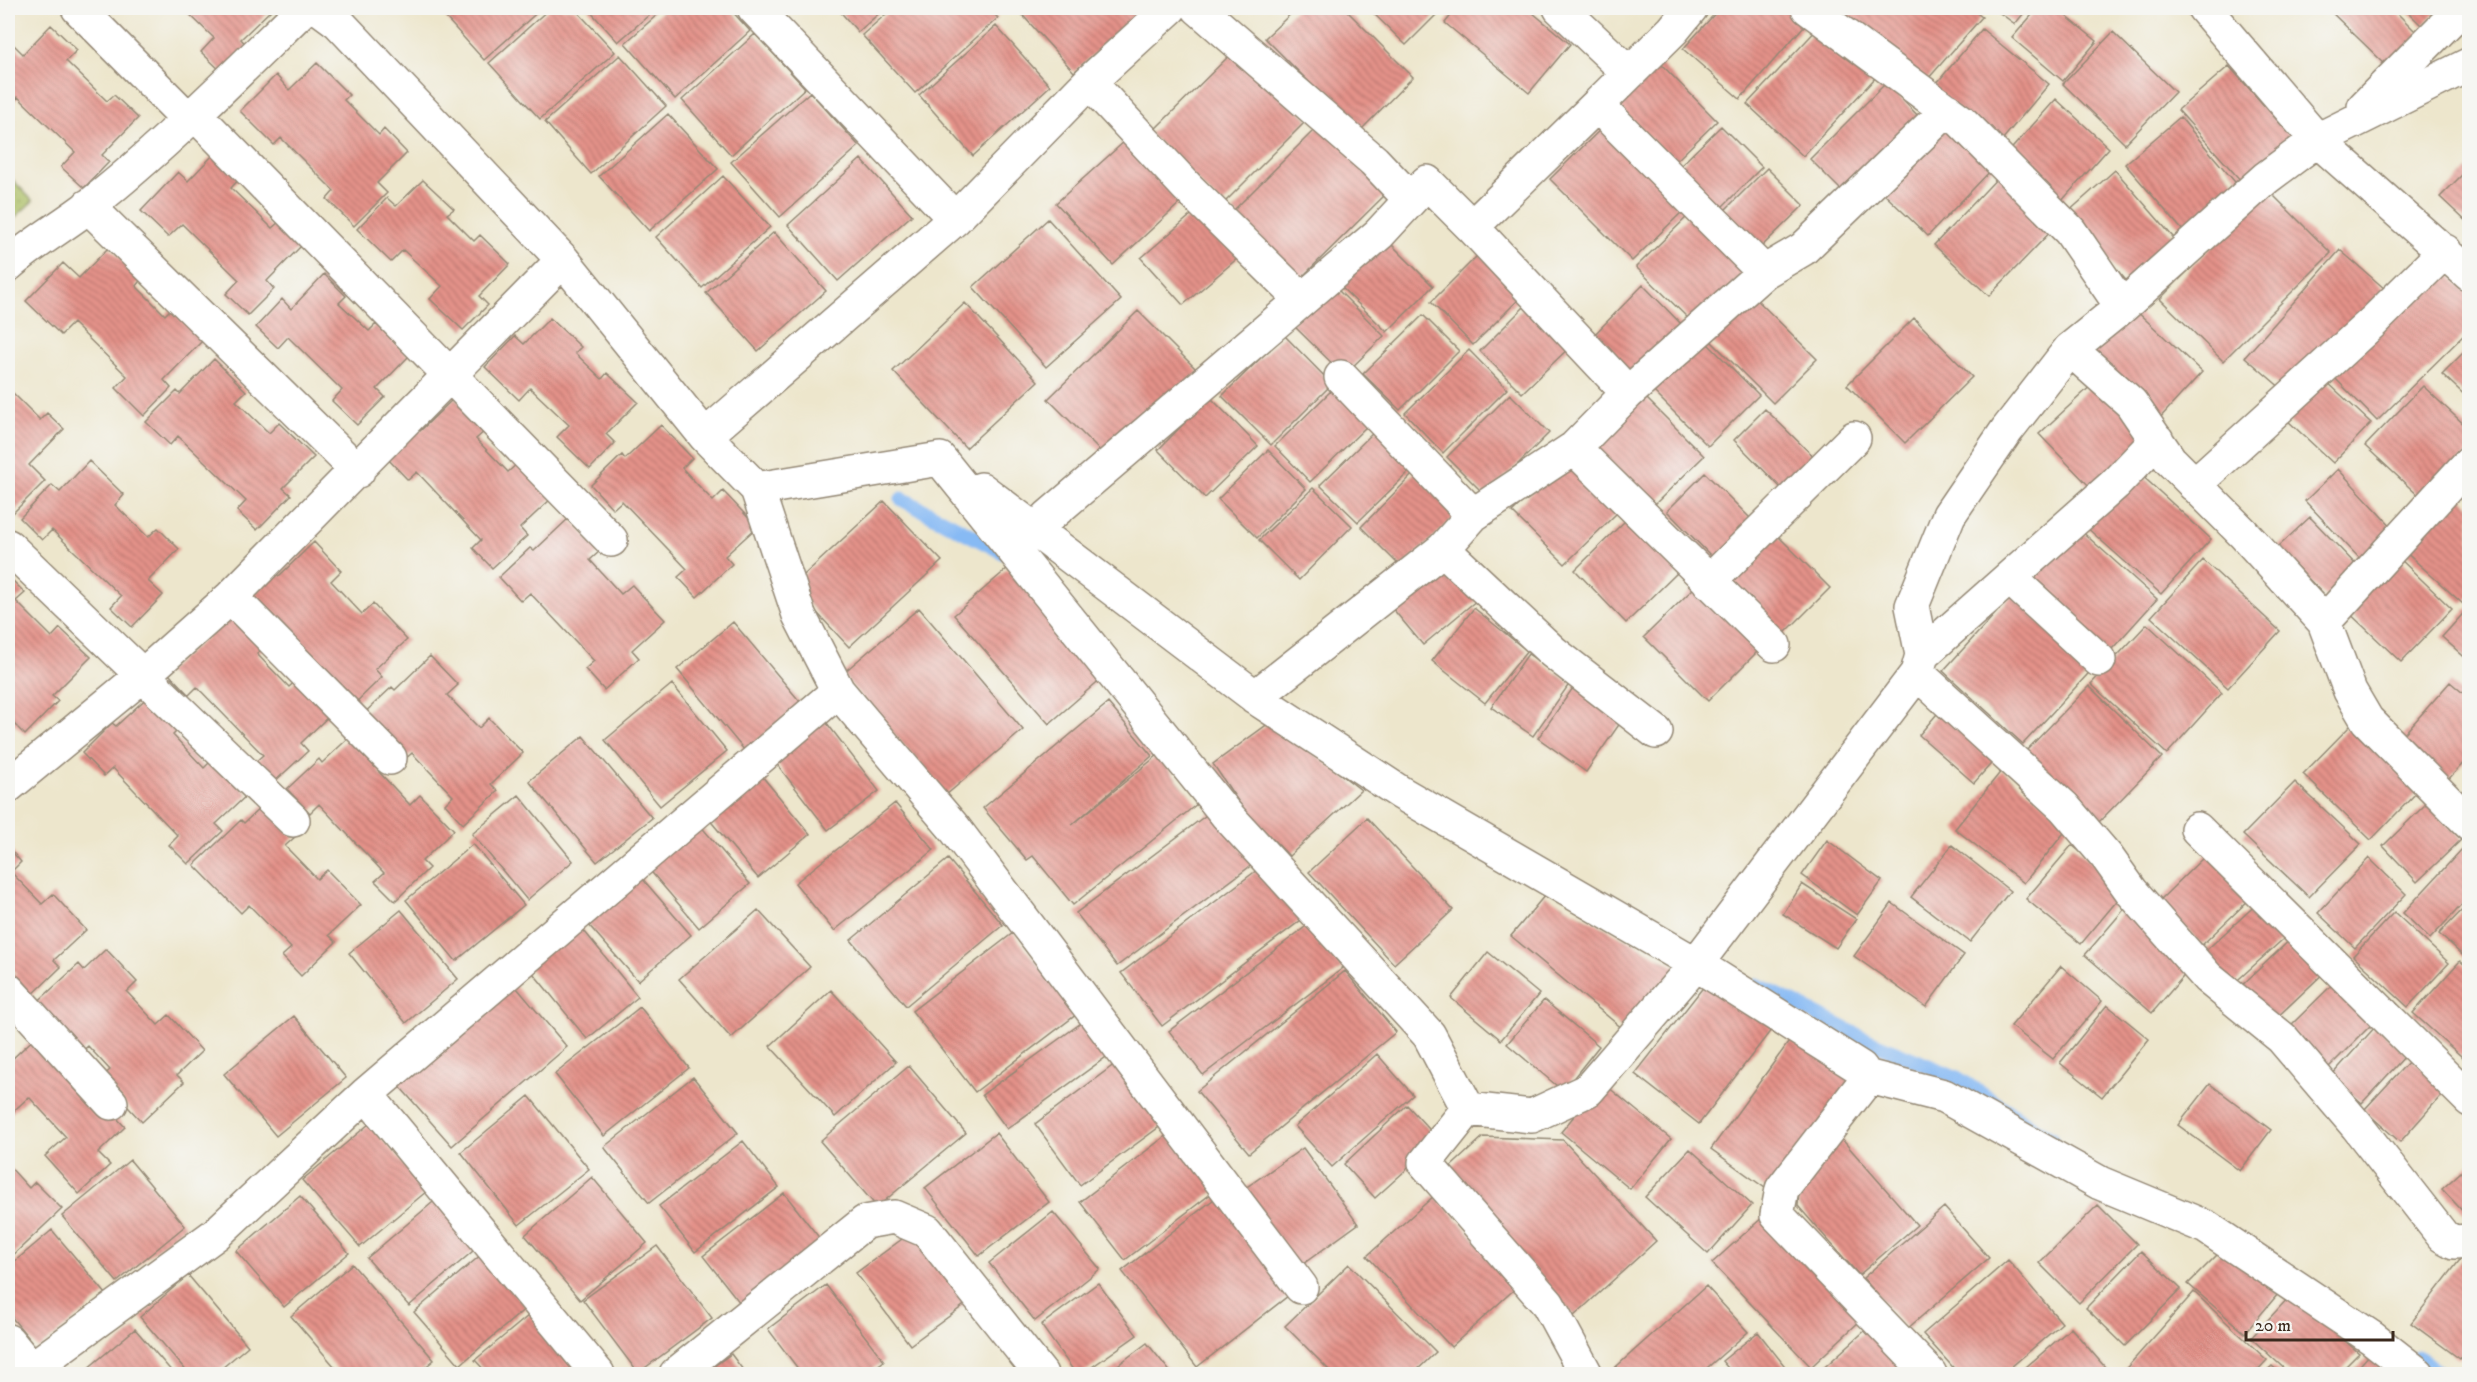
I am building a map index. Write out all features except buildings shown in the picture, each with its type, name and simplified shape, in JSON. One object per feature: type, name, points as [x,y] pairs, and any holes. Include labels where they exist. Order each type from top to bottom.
[{"type":"street","points":[[78,8],[192,117],[611,540]]},
{"type":"street","points":[[8,264],[31,245],[88,206],[192,117],[304,8]]},
{"type":"street","points":[[754,8],[956,219]]},
{"type":"street","points":[[705,436],[956,219],[1089,82],[1170,8]]},
{"type":"street","points":[[1198,8],[1374,161],[1410,199]]},
{"type":"street","points":[[1560,8],[1629,73]]},
{"type":"street","points":[[1472,227],[1673,30],[1691,8]]},
{"type":"street","points":[[1808,8],[1961,121],[2070,231],[2122,307]]},
{"type":"street","points":[[2204,8],[2317,140],[2445,251],[2469,275]]},
{"type":"street","points":[[2346,124],[2462,8]]},
{"type":"street","points":[[338,12],[563,260],[705,436],[757,489],[800,615],[838,692],[955,829],[1301,1287]]},
{"type":"street","points":[[2469,64],[2317,140],[2266,178],[2122,307],[2070,349],[2007,430],[1949,515],[1912,606],[1920,664],[2064,807],[2107,857],[2132,892],[2208,978],[2282,1038],[2357,1126],[2443,1236],[2454,1242],[2469,1241]]},
{"type":"street","points":[[1089,82],[1187,187],[1302,300]]},
{"type":"street","points":[[1597,105],[1764,272]]},
{"type":"street","points":[[1255,697],[1443,549],[1473,515],[1574,448],[1628,393],[1764,272],[1803,249],[1947,111]]},
{"type":"street","points":[[1048,517],[1379,234],[1427,182],[1628,393]]},
{"type":"street","points":[[88,206],[357,471]]},
{"type":"street","points":[[2194,485],[2374,321],[2445,251]]},
{"type":"street","points":[[8,784],[142,676],[231,597],[563,260]]},
{"type":"street","points":[[2070,349],[2131,403],[2170,460],[2243,533],[2324,622],[2350,691],[2367,720],[2469,824]]},
{"type":"street","points":[[1341,377],[1473,515]]},
{"type":"street","points":[[1709,582],[1854,438]]},
{"type":"street","points":[[1468,1109],[1532,1116],[1588,1090],[1696,964],[1920,664],[2010,578],[2115,484],[2157,441]]},
{"type":"street","points":[[1574,448],[1774,645]]},
{"type":"street","points":[[757,489],[940,459],[1255,697],[1401,793],[1696,964],[1861,1068],[1866,1076],[1944,1096],[2100,1183],[2206,1227],[2372,1338],[2418,1374]]},
{"type":"street","points":[[940,459],[1226,814],[1429,1035],[1468,1109]]},
{"type":"street","points":[[2324,622],[2469,462]]},
{"type":"street","points":[[8,546],[293,820]]},
{"type":"street","points":[[1443,549],[1553,652],[1656,732]]},
{"type":"street","points":[[2010,578],[2099,660]]},
{"type":"street","points":[[231,597],[390,758]]},
{"type":"street","points":[[8,1341],[33,1372],[216,1234],[366,1094],[838,692]]},
{"type":"street","points":[[2197,829],[2469,1100]]},
{"type":"street","points":[[8,990],[111,1103]]},
{"type":"street","points":[[1866,1076],[1864,1083],[1837,1121],[1782,1189],[1777,1215],[1930,1374]]},
{"type":"street","points":[[366,1094],[598,1374]]},
{"type":"street","points":[[1468,1109],[1425,1163],[1548,1305],[1586,1374]]},
{"type":"street","points":[[676,1374],[865,1222],[894,1217],[927,1231],[1041,1374]]},
{"type":"green space","points":[[8,175],[33,201],[8,224]]},
{"type":"waterway","points":[[902,499],[1003,552]]},
{"type":"waterway","points":[[1757,985],[1869,1041],[1957,1078],[2051,1139]]},
{"type":"waterway","points":[[2418,1357],[2442,1374]]}]
